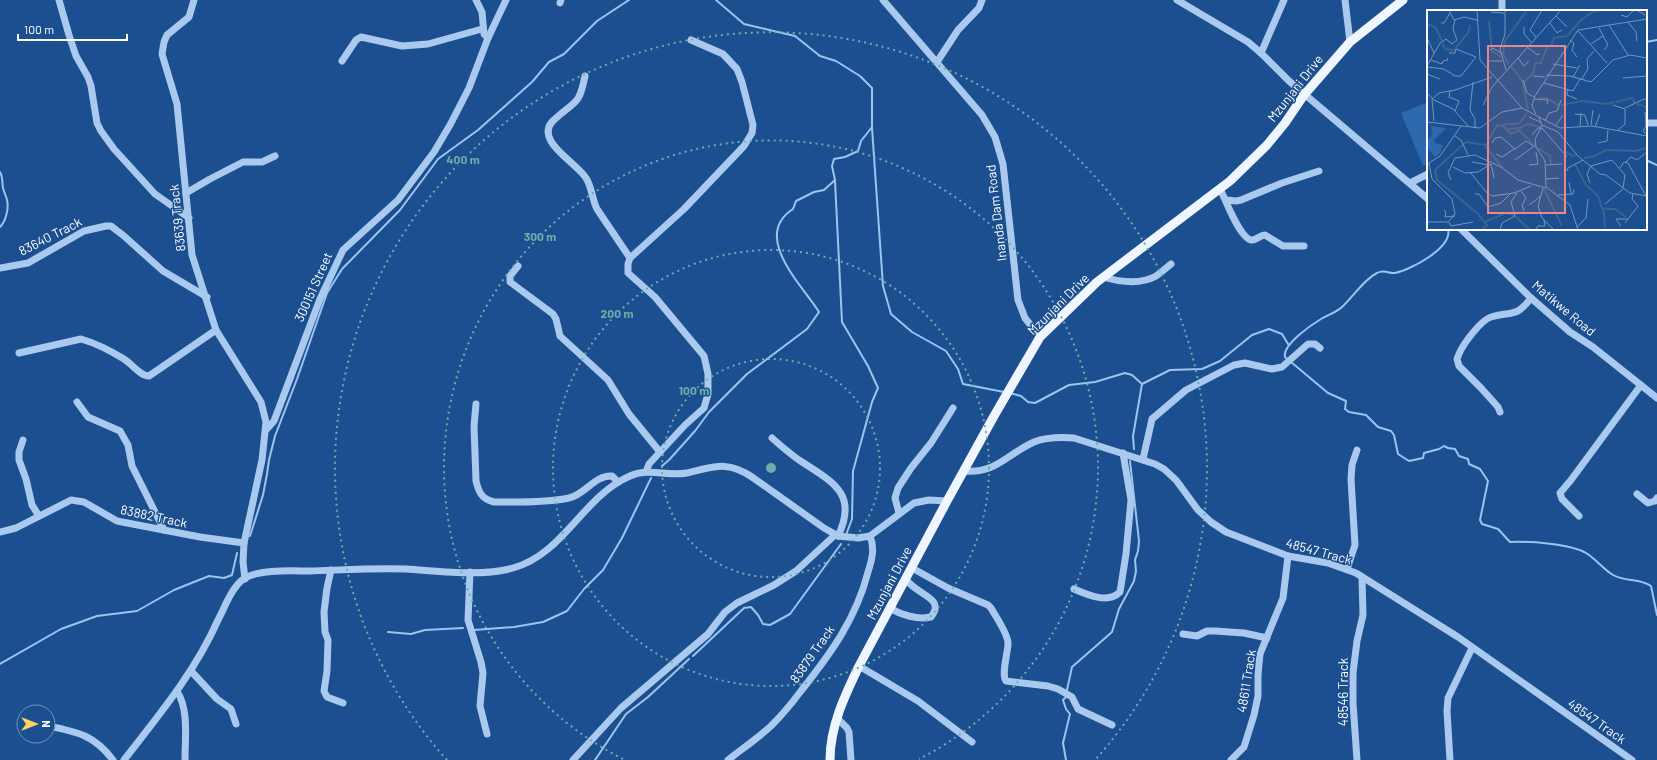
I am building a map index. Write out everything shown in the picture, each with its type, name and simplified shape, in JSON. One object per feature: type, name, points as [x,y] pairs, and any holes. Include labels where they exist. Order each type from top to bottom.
[{"type":"main road","name":"Mzunjani Drive","points":[[830,760],[837,718],[847,691],[859,666],[947,501],[1040,337],[1103,277],[1220,189],[1250,162],[1285,123],[1304,95],[1350,42],[1403,0]]},
{"type":"street","points":[[59,0],[68,35],[76,56],[88,77],[91,86],[97,122],[101,131],[114,149],[155,194],[189,218]]},
{"type":"street","name":"83639 Track","points":[[194,0],[189,17],[167,35],[162,49],[166,70],[177,104],[192,255],[207,297],[216,330],[261,402],[265,416],[266,430]]},
{"type":"street","points":[[476,0],[482,12],[482,29],[488,38]]},
{"type":"street","name":"300151 Street","points":[[245,579],[243,562],[244,543],[262,460],[266,430],[274,421],[320,299],[343,250],[398,200],[430,158],[450,125],[469,88],[488,38],[506,0]]},
{"type":"street","name":"Inanda Dam Road","points":[[883,0],[982,116],[994,137],[1003,164],[1018,300],[1025,318],[1040,337]]},
{"type":"street","points":[[937,62],[958,30],[979,8],[982,0]]},
{"type":"street","points":[[1177,0],[1248,42],[1304,95],[1427,198]]},
{"type":"street","points":[[1261,53],[1284,0]]},
{"type":"street","points":[[1345,0],[1350,42]]},
{"type":"street","points":[[1502,1],[1502,10]]},
{"type":"street","points":[[342,61],[356,40],[361,37],[402,46],[428,44],[482,29]]},
{"type":"street","points":[[646,472],[649,464],[707,403],[707,366],[704,356],[664,308],[628,273],[628,264],[630,258],[684,209],[744,146],[752,132],[753,125],[742,82],[737,69],[722,54],[692,40]]},
{"type":"street","points":[[585,76],[577,102],[549,124],[547,133],[552,143],[581,170],[590,186],[597,209],[630,258]]},
{"type":"street","points":[[186,193],[243,162],[262,162],[275,156]]},
{"type":"street","points":[[1226,200],[1241,200],[1282,183],[1319,171]]},
{"type":"street","points":[[1410,183],[1427,174]]},
{"type":"street","points":[[1220,189],[1241,231],[1248,238],[1254,240],[1265,235],[1283,246],[1304,246]]},
{"type":"street","name":"83640 Track","points":[[0,268],[28,262],[84,231],[100,226],[111,226],[163,271],[207,297]]},
{"type":"street","name":"Matikwe Road","points":[[1462,230],[1531,298],[1570,332],[1593,347],[1657,398]]},
{"type":"street","points":[[1103,277],[1117,282],[1140,282],[1156,276],[1171,264]]},
{"type":"street","points":[[518,266],[510,276],[510,282],[554,314],[560,336],[608,380],[629,414],[660,452]]},
{"type":"street","points":[[1500,412],[1498,407],[1459,366],[1457,359],[1461,349],[1484,321],[1491,317],[1518,311],[1523,308],[1531,298]]},
{"type":"street","points":[[20,353],[81,339],[89,341],[124,359],[141,372],[150,376],[216,330]]},
{"type":"street","points":[[1143,459],[1152,419],[1186,390],[1234,365],[1251,364],[1275,369],[1284,365],[1308,344],[1315,344],[1320,348]]},
{"type":"street","points":[[1579,516],[1562,499],[1560,493],[1641,386]]},
{"type":"street","points":[[77,402],[88,417],[120,431],[128,445],[132,466],[164,530]]},
{"type":"street","points":[[476,404],[474,426],[476,481],[478,490],[483,498],[494,502],[561,499],[575,496],[595,481],[606,476],[612,476],[618,482]]},
{"type":"street","points":[[899,513],[895,498],[898,488],[911,468],[931,443],[953,408]]},
{"type":"street","points":[[573,760],[620,708],[708,634],[725,612],[737,603],[774,585],[796,571],[836,535],[843,525],[846,514],[845,504],[841,492],[819,472],[795,457],[772,438]]},
{"type":"street","name":"48547 Track","points":[[964,471],[975,472],[985,470],[1028,445],[1049,438],[1074,438],[1143,459],[1164,469],[1176,480],[1198,510],[1211,522],[1226,532],[1288,556],[1328,563],[1348,569],[1438,624],[1632,760]]},
{"type":"street","points":[[23,440],[19,452],[19,460],[26,479],[32,505],[39,516]]},
{"type":"street","points":[[1348,569],[1354,545],[1351,479],[1352,465],[1357,450]]},
{"type":"street","points":[[1074,589],[1108,599],[1116,596],[1120,592],[1131,506],[1123,453]]},
{"type":"street","points":[[124,760],[191,671],[208,644],[231,596],[245,579],[262,573],[393,569],[488,572],[513,568],[534,559],[547,550],[587,508],[609,488],[630,475],[646,472],[675,474],[718,465],[744,471],[824,528],[836,535],[858,538],[870,536],[876,533],[899,513],[920,501],[947,501]]},
{"type":"street","points":[[1637,494],[1648,503],[1655,501],[1657,498]]},
{"type":"street","name":"83882 Track","points":[[0,532],[16,528],[71,500],[84,502],[117,521],[244,543]]},
{"type":"street","name":"83879 Track","points":[[728,760],[777,720],[812,679],[831,653],[854,612],[864,589],[872,552],[872,542],[870,536]]},
{"type":"street","name":"48611 Track","points":[[1232,760],[1244,747],[1254,715],[1258,696],[1259,664],[1266,638],[1272,628],[1283,598],[1288,556]]},
{"type":"street","points":[[912,568],[948,588],[988,605],[991,608],[1007,638],[1008,651],[1004,676],[1006,681],[1048,686],[1058,689],[1072,697],[1078,709],[1112,725]]},
{"type":"street","points":[[331,570],[326,588],[324,612],[325,632],[328,640],[327,671],[324,691],[327,697],[343,703]]},
{"type":"street","points":[[470,572],[468,620],[483,673],[480,706],[487,734]]},
{"type":"street","name":"48546 Track","points":[[1357,760],[1353,703],[1353,673],[1356,648],[1364,614],[1362,578]]},
{"type":"street","points":[[890,608],[902,614],[924,618],[931,617],[934,614],[935,604],[933,599],[915,588],[905,579]]},
{"type":"street","points":[[1183,634],[1197,636],[1207,631],[1215,631],[1244,633],[1266,638]]},
{"type":"street","points":[[1450,760],[1447,711],[1448,698],[1472,648]]},
{"type":"street","points":[[859,666],[918,701],[972,742]]},
{"type":"street","points":[[191,671],[217,699],[231,709],[236,724]]},
{"type":"street","points":[[177,691],[182,698],[183,706],[185,760]]},
{"type":"street","points":[[837,718],[849,732],[851,760]]},
{"type":"street","points":[[56,728],[78,732],[97,742],[104,748],[113,760]]},
{"type":"shaded area","points":[[1427,102],[1427,164],[1423,166],[1401,113]]},
{"type":"waterway","points":[[250,536],[263,495],[275,436],[327,293],[342,269],[400,210],[438,159],[478,130],[532,82],[549,62],[564,54],[597,21],[629,0]]},
{"type":"waterway","points":[[662,466],[695,431],[709,412],[747,374],[807,329],[819,312],[792,275],[784,260],[778,246],[777,233],[781,220],[793,209],[796,201],[814,192],[824,190],[835,180],[832,166],[834,159],[845,157],[858,151],[861,141],[872,127],[872,88],[860,76],[836,61],[820,56],[795,36],[744,24],[716,0]]},
{"type":"waterway","points":[[1647,42],[1657,40]]},
{"type":"waterway","points":[[872,128],[883,286],[891,314],[912,332],[946,351],[958,369],[963,384],[1004,392]]},
{"type":"waterway","points":[[1647,160],[1657,165]]},
{"type":"waterway","points":[[0,172],[8,207],[5,218],[0,227]]},
{"type":"waterway","points":[[835,181],[842,322],[868,366],[878,388],[872,402],[853,471],[852,519],[846,535]]},
{"type":"waterway","points":[[1448,230],[1448,236],[1444,243],[1420,263],[1395,273],[1382,271],[1372,276],[1340,309],[1316,322],[1292,341],[1285,352],[1285,357],[1328,393],[1346,401],[1345,409],[1349,412],[1366,415],[1378,427],[1391,431],[1394,435],[1398,454],[1409,461],[1423,458],[1424,453],[1444,446],[1455,449],[1459,456],[1468,459],[1469,464],[1480,469],[1488,481],[1480,520],[1482,524],[1498,529],[1510,542],[1560,545],[1579,550],[1590,555],[1613,575],[1622,579],[1642,582],[1651,586],[1657,615]]},
{"type":"waterway","points":[[1010,393],[1021,396],[1028,402],[1035,403],[1069,385],[1095,382],[1125,373],[1132,375],[1142,384],[1170,370],[1202,369],[1220,361],[1252,335],[1269,329],[1282,334],[1288,344]]},
{"type":"waterway","points":[[1134,449],[1133,436],[1142,384]]},
{"type":"waterway","points":[[1067,690],[1072,667],[1112,632],[1119,609],[1134,581],[1136,571],[1135,560],[1139,541],[1130,461]]},
{"type":"waterway","points":[[474,630],[514,627],[543,622],[567,611],[584,589],[603,570],[622,538],[651,478]]},
{"type":"waterway","points":[[693,656],[744,608],[751,607],[763,624],[770,625],[790,614],[841,544]]},
{"type":"waterway","points":[[0,664],[61,629],[97,616],[137,611],[174,590],[209,576],[224,578],[232,575],[237,553]]},
{"type":"waterway","points":[[388,632],[411,634],[425,630],[463,628]]},
{"type":"waterway","points":[[595,760],[626,714],[648,697],[689,659]]},
{"type":"waterway","points":[[1066,697],[1063,700],[1066,709],[1070,714],[1063,743],[1066,760]]}]
